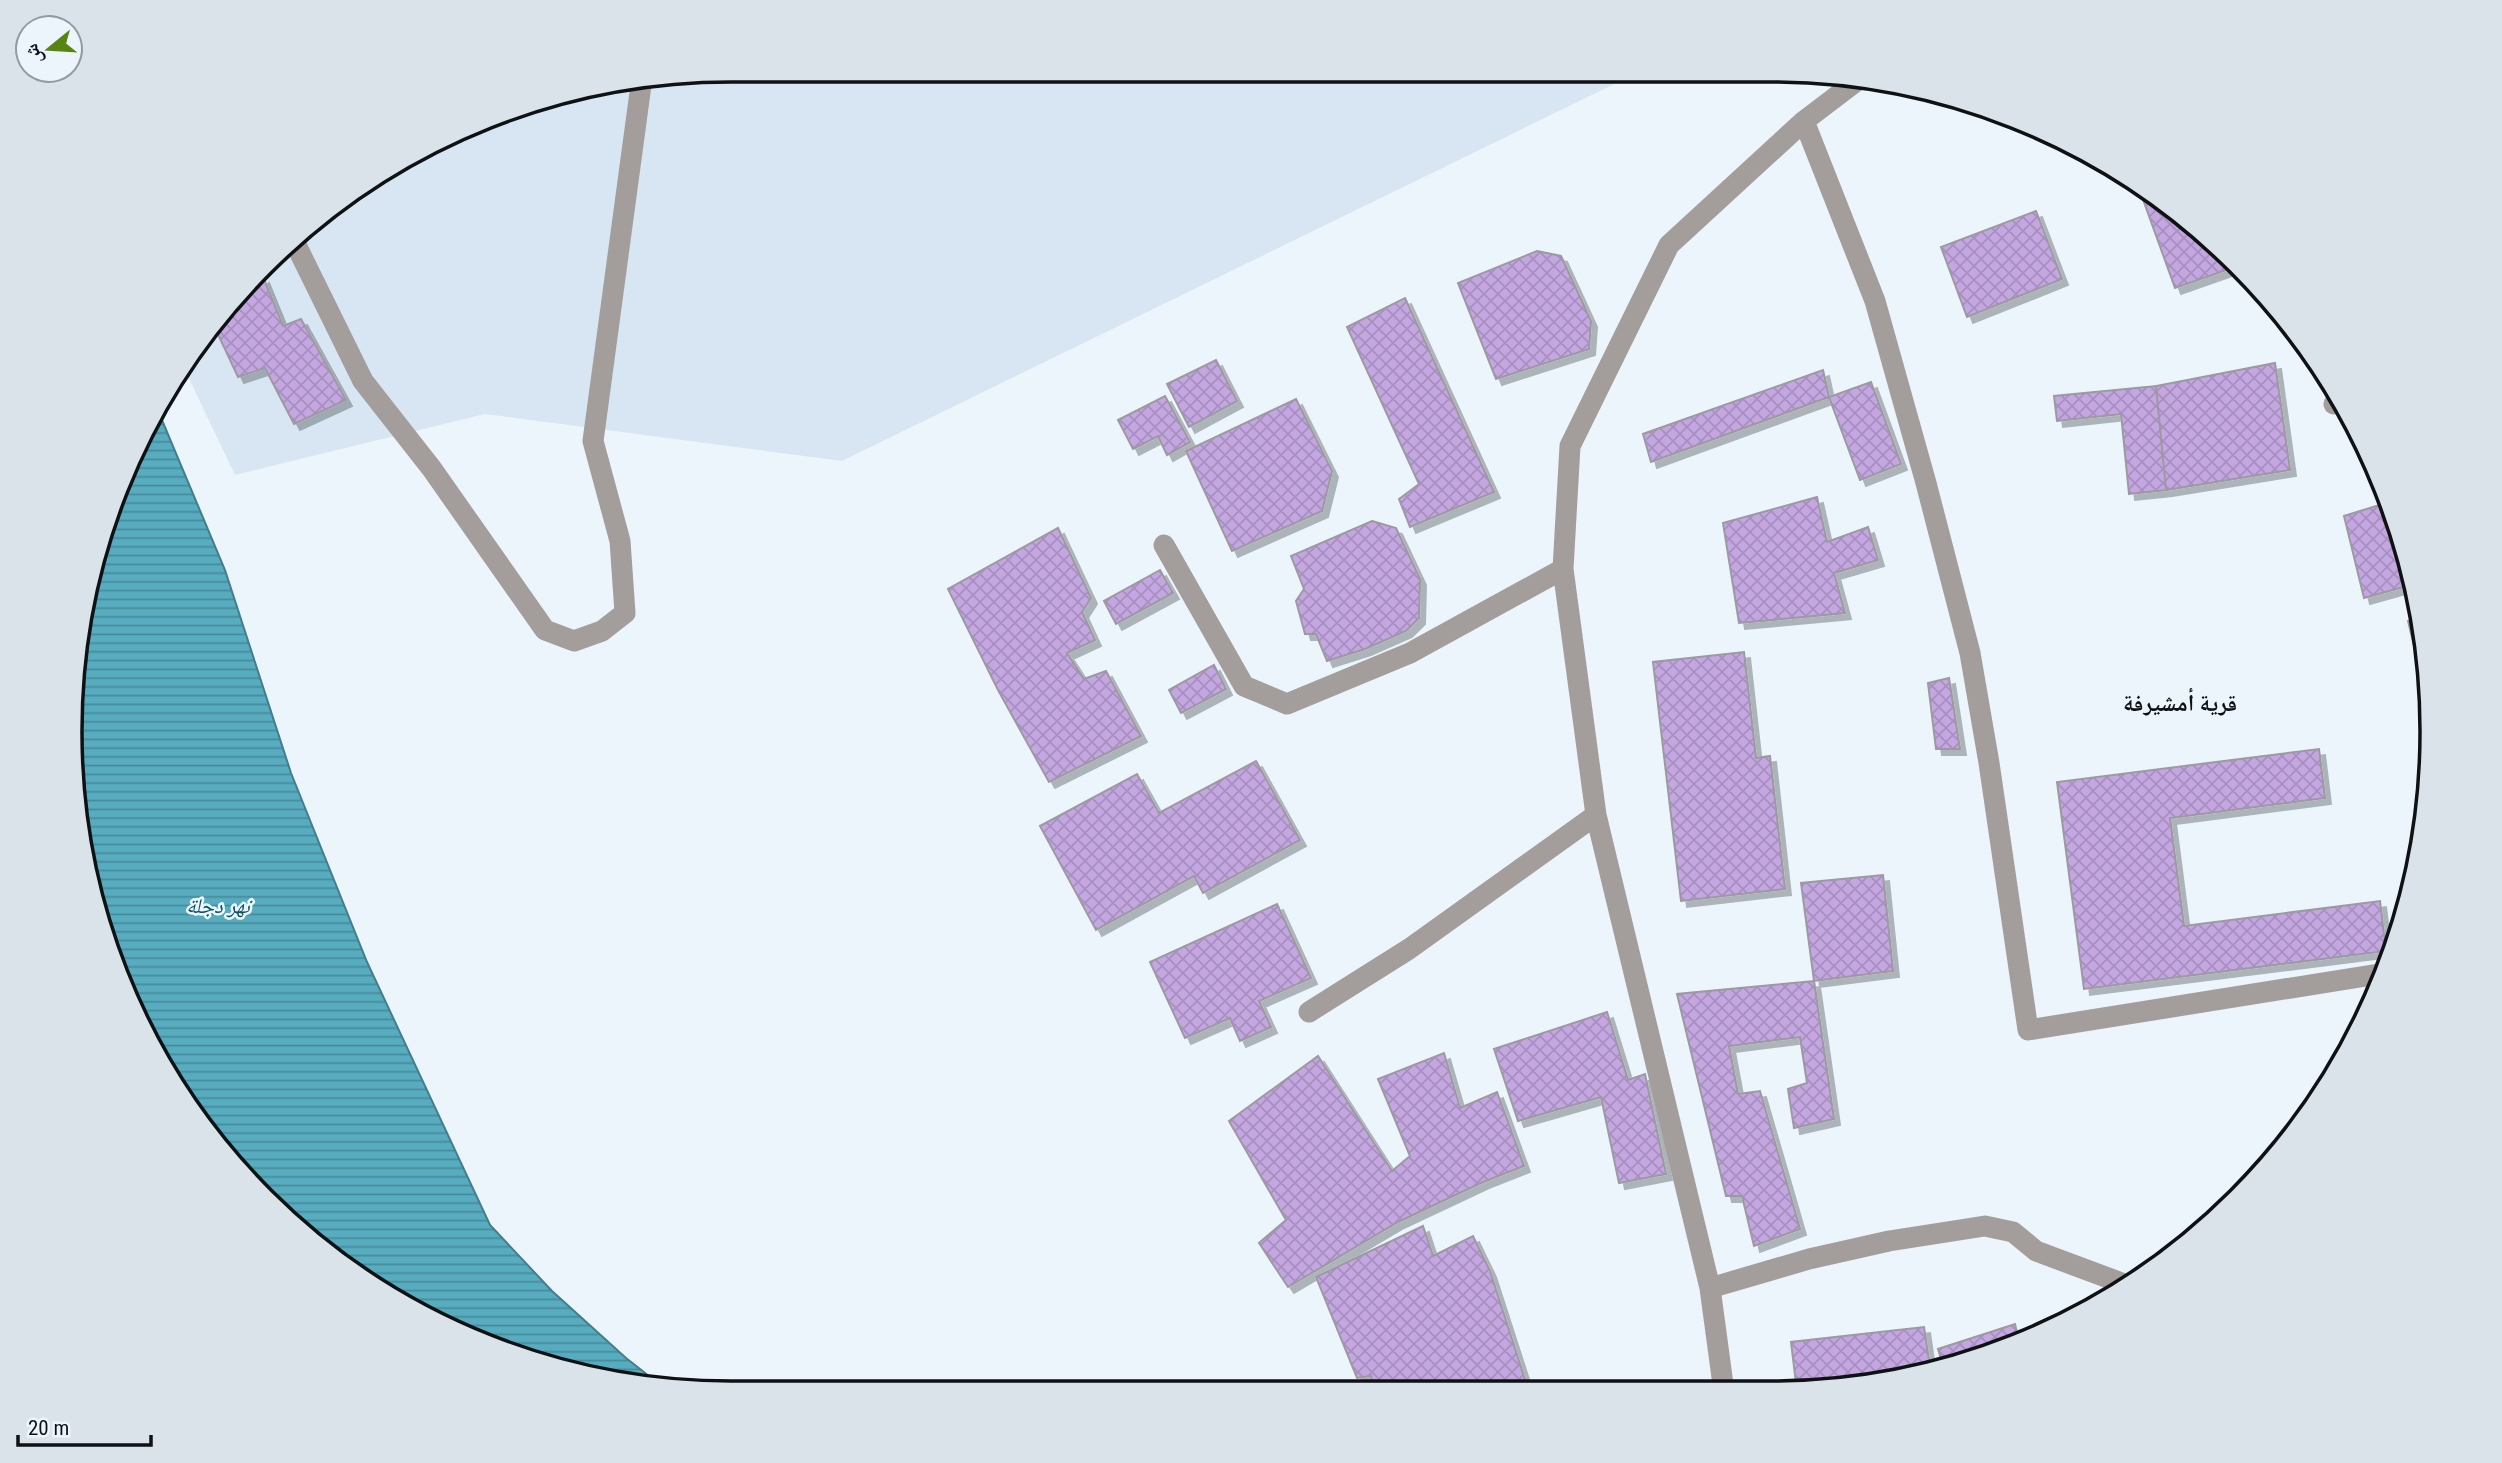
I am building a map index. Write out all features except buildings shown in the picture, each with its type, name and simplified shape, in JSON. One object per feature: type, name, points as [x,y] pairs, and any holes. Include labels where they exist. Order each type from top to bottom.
[{"type":"street","points":[[1723,1381],[1710,1288],[1596,815],[1563,569],[1570,446],[1669,245],[1804,121],[1848,87]]},
{"type":"street","points":[[298,248],[363,381],[432,469],[545,630],[574,640],[602,631],[625,613],[620,541],[593,442],[639,89]]},
{"type":"street","points":[[1804,121],[1875,301],[1970,653],[2028,1030],[2371,977]]},
{"type":"street","points":[[1164,545],[1244,687],[1287,704],[1410,653],[1563,569]]},
{"type":"street","points":[[1309,1012],[1409,949],[1596,815]]},
{"type":"street","points":[[1710,1288],[1809,1259],[1876,1244],[1985,1226],[2013,1232],[2036,1251],[2116,1281]]},
{"type":"shaded area","points":[[732,82],[1618,82],[842,461],[485,414],[235,475],[188,377],[243,303],[303,243],[336,216],[407,169],[483,132],[563,104],[647,88]]},
{"type":"water","name":"نهر دجلة","points":[[162,420],[225,570],[291,773],[367,962],[490,1225],[552,1291],[648,1375],[563,1359],[483,1331],[407,1294],[336,1247],[272,1191],[243,1160],[192,1092],[149,1019],[132,980],[104,900],[88,816],[82,732],[88,647],[104,563],[132,483]]},
{"type":"district","name":"قرية أمشيرفة","points":[[2180,703]]}]
